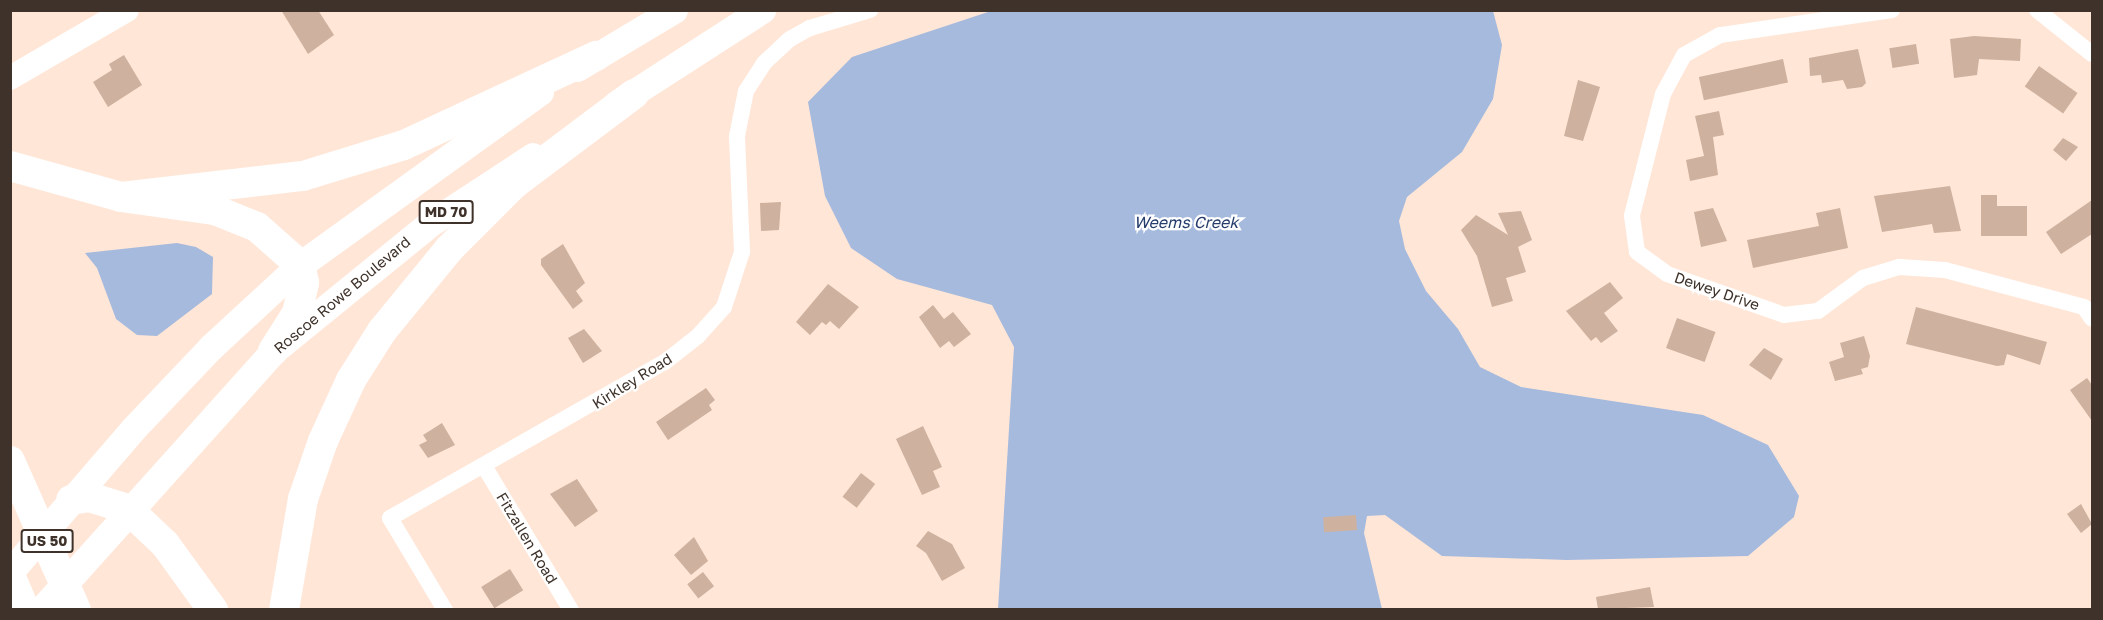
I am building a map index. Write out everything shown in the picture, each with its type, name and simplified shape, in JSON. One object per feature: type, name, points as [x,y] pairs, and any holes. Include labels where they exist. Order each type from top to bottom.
[{"type":"highway","points":[[121,197],[303,176],[404,145],[596,56]]},
{"type":"highway","points":[[284,609],[290,552],[313,470],[351,380],[382,331],[449,249],[514,184],[633,94]]},
{"type":"highway","points":[[10,166],[121,197],[215,210],[257,227],[300,265],[304,283],[297,313],[273,351]]},
{"type":"highway","name":"US 50","points":[[14,467],[76,609]]},
{"type":"highway","points":[[70,500],[89,497],[128,509],[165,544],[213,609]]},
{"type":"highway","points":[[10,574],[25,609]]},
{"type":"main road","points":[[10,78],[127,10]]},
{"type":"main road","name":"MD 70","points":[[10,574],[70,500],[211,347],[300,265],[397,191],[596,56],[674,10]]},
{"type":"main road","name":"Roscoe Rowe Boulevard","points":[[41,609],[128,509],[273,351],[429,224],[762,10]]},
{"type":"street","name":"Kirkley Road","points":[[445,609],[390,518],[665,362],[724,307],[742,252],[737,136],[746,91],[764,63],[790,39],[817,25],[870,10]]},
{"type":"street","name":"Dewey Drive","points":[[1892,10],[1720,35],[1684,55],[1663,94],[1632,216],[1637,252],[1667,274],[1784,315],[1818,311],[1863,278],[1899,267],[1945,270],[2090,309]]},
{"type":"street","points":[[2037,10],[2092,54]]},
{"type":"street","name":"Fitzallen Road","points":[[484,466],[571,609]]},
{"type":"water","name":"Weems Creek","points":[[991,11],[1493,11],[1502,45],[1493,99],[1462,152],[1407,197],[1399,221],[1405,249],[1426,291],[1458,329],[1480,367],[1521,387],[1703,415],[1768,445],[1799,496],[1794,517],[1748,556],[1567,560],[1442,556],[1385,515],[1367,516],[1364,533],[1382,609],[998,609],[1014,347],[992,305],[897,279],[851,248],[825,196],[808,102],[852,57]]},
{"type":"water","points":[[177,243],[196,247],[213,257],[212,294],[157,336],[137,335],[116,319],[97,268],[85,253]]},
{"type":"building","points":[[281,10],[318,10],[334,35],[308,54]]},
{"type":"building","points":[[1974,36],[2021,39],[2020,61],[1979,59],[1977,75],[1954,78],[1950,39]]},
{"type":"building","points":[[1916,44],[1919,64],[1892,68],[1889,48]]},
{"type":"building","points":[[1858,49],[1866,83],[1862,87],[1847,89],[1843,80],[1822,83],[1821,75],[1810,76],[1809,58]]},
{"type":"building","points":[[124,55],[142,85],[108,107],[93,82],[112,70],[109,64]]},
{"type":"building","points":[[1783,59],[1788,82],[1704,100],[1699,77]]},
{"type":"building","points":[[2039,66],[2078,93],[2063,113],[2025,86]]},
{"type":"building","points":[[1578,80],[1600,87],[1583,141],[1564,136]]},
{"type":"building","points":[[1719,111],[1724,135],[1713,137],[1718,175],[1690,181],[1686,160],[1704,156],[1695,116]]},
{"type":"building","points":[[2063,138],[2078,147],[2066,161],[2053,150]]},
{"type":"building","points":[[1950,186],[1961,231],[1934,233],[1932,224],[1882,232],[1874,196]]},
{"type":"building","points":[[1981,195],[1997,195],[1997,206],[2027,206],[2027,236],[1981,236]]},
{"type":"building","points":[[2092,200],[2092,234],[2061,254],[2046,232]]},
{"type":"building","points":[[781,202],[779,230],[761,231],[760,203]]},
{"type":"building","points":[[1713,208],[1727,241],[1701,247],[1694,212]]},
{"type":"building","points":[[1840,208],[1848,248],[1753,268],[1747,240],[1819,226],[1816,213]]},
{"type":"building","points":[[1521,211],[1532,240],[1518,247],[1526,272],[1506,278],[1513,301],[1492,307],[1477,256],[1461,230],[1476,215],[1508,235],[1498,213]]},
{"type":"building","points":[[563,244],[585,283],[576,291],[583,301],[573,309],[541,265],[541,259]]},
{"type":"building","points":[[1610,282],[1623,298],[1604,313],[1618,331],[1601,343],[1596,337],[1591,341],[1566,311]]},
{"type":"building","points":[[828,284],[859,307],[839,329],[830,321],[826,325],[822,322],[810,335],[796,322]]},
{"type":"building","points":[[933,305],[944,319],[953,312],[971,334],[954,347],[949,341],[940,348],[919,317]]},
{"type":"building","points":[[1916,307],[2047,342],[2040,365],[2007,354],[2004,365],[1997,366],[1906,344]]},
{"type":"building","points":[[1677,318],[1716,332],[1705,362],[1666,348]]},
{"type":"building","points":[[584,329],[602,351],[583,363],[568,338]]},
{"type":"building","points":[[1864,336],[1870,356],[1868,367],[1861,369],[1863,374],[1835,381],[1829,362],[1844,357],[1840,343]]},
{"type":"building","points":[[1764,348],[1783,359],[1771,380],[1749,365]]},
{"type":"building","points":[[2087,378],[2092,385],[2092,421],[2070,390]]},
{"type":"building","points":[[706,388],[715,400],[709,405],[712,410],[668,440],[656,422]]},
{"type":"building","points":[[442,423],[455,445],[428,458],[419,445],[427,441],[423,435]]},
{"type":"building","points":[[923,426],[942,467],[933,471],[940,487],[922,495],[896,439]]},
{"type":"building","points":[[861,473],[875,484],[857,508],[843,497]]},
{"type":"building","points":[[577,479],[598,511],[575,527],[550,494]]},
{"type":"building","points":[[2081,504],[2092,524],[2081,533],[2067,514]]},
{"type":"building","points":[[1356,515],[1357,530],[1324,532],[1323,517]]},
{"type":"building","points":[[928,531],[952,544],[965,568],[942,581],[926,553],[916,546]]},
{"type":"building","points":[[694,537],[708,561],[691,575],[674,555]]},
{"type":"building","points":[[510,569],[523,590],[494,608],[481,587]]},
{"type":"building","points":[[703,572],[714,586],[698,598],[687,584]]},
{"type":"building","points":[[1650,587],[1654,607],[1598,609],[1596,597]]}]
